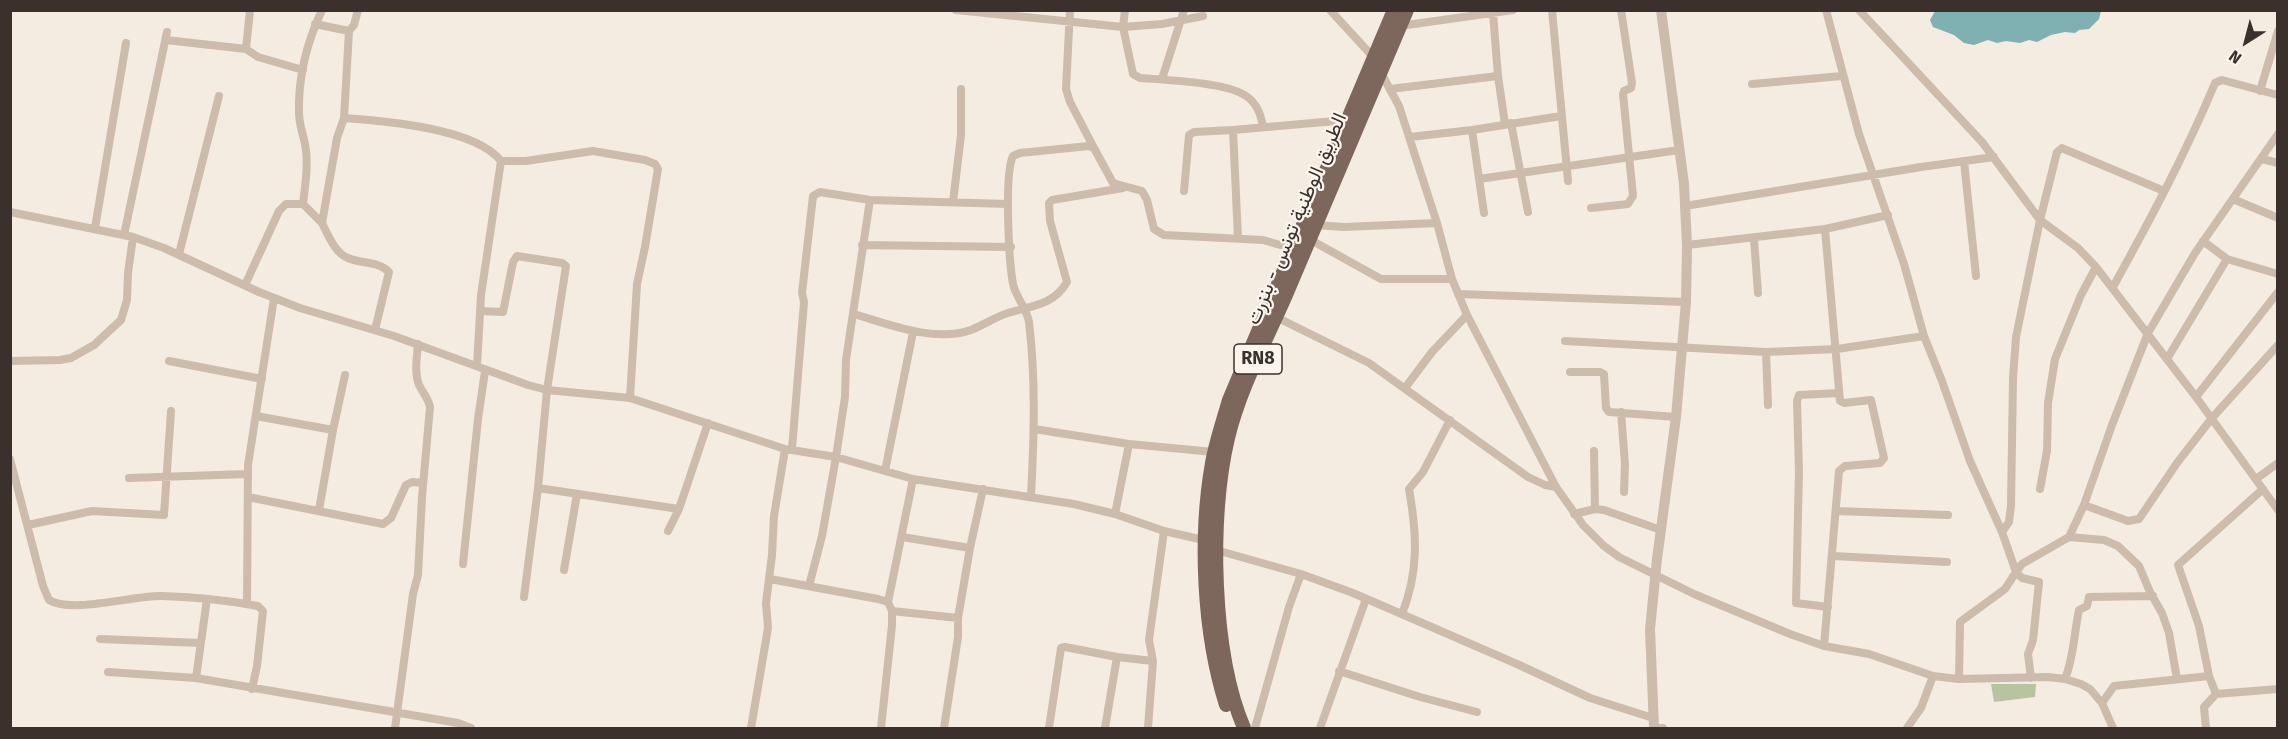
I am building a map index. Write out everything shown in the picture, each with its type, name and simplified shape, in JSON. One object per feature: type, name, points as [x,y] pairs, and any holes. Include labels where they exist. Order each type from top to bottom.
[{"type":"main road","name":"الطريق الوطنية تونس - بنزرت","points":[[1234,729],[1217,668],[1208,599],[1214,452],[1229,400],[1394,10]]},
{"type":"main road","name":"الطريق الوطنية تونس - بنزرت","points":[[1244,729],[1234,701],[1227,669],[1212,544],[1222,465],[1238,407],[1407,10]]},
{"type":"street","points":[[246,49],[249,10]]},
{"type":"street","points":[[303,204],[307,170],[299,114],[303,70],[315,24],[322,10]]},
{"type":"street","points":[[322,223],[337,138],[344,118],[349,31],[354,25],[358,10]]},
{"type":"street","points":[[956,10],[1123,27],[1162,24],[1183,15],[1203,16]]},
{"type":"street","points":[[1070,10],[1066,89],[1070,102],[1113,183],[1124,188]]},
{"type":"street","points":[[1125,10],[1123,27],[1133,74],[1140,78],[1206,85],[1237,91],[1246,96],[1261,112],[1263,127]]},
{"type":"street","points":[[1330,10],[1375,57],[1381,74],[1399,106],[1452,279],[1467,315],[1556,487],[1574,514],[1593,536],[1619,557],[1694,594],[1824,646],[1869,654],[1933,675],[1959,679],[2065,679],[2090,689],[2102,703],[2113,729]]},
{"type":"street","points":[[1401,26],[1513,10]]},
{"type":"street","points":[[1552,10],[1568,181]]},
{"type":"street","points":[[1591,208],[1630,203],[1633,196],[1623,94],[1631,88],[1632,83],[1621,10]]},
{"type":"street","points":[[10,212],[129,236],[179,254],[300,308],[418,344],[481,369],[547,390],[630,398],[788,449],[836,457],[914,479],[1031,496],[1115,514],[1212,544],[1366,599],[1656,726],[1650,629],[1676,417],[1686,302],[1687,245],[1679,150],[1661,10]]},
{"type":"street","points":[[1826,10],[1842,76],[1872,175],[1888,215],[1924,336],[1970,461],[2002,532],[2016,572],[2022,578],[2039,582],[2033,640],[2028,654],[2031,678]]},
{"type":"street","points":[[1859,10],[1963,121],[2040,220],[2078,248],[2113,287],[2212,418],[2277,510]]},
{"type":"street","points":[[1493,13],[1498,76],[1528,212]]},
{"type":"street","points":[[1162,80],[1183,15]]},
{"type":"street","points":[[315,24],[349,31]]},
{"type":"street","points":[[2260,91],[2277,31]]},
{"type":"street","points":[[10,361],[71,358],[94,345],[115,326],[126,311],[129,236],[166,36],[246,49],[258,57],[303,70]]},
{"type":"street","points":[[95,228],[126,43]]},
{"type":"street","points":[[1390,89],[1498,76]]},
{"type":"street","points":[[1752,84],[1842,76]]},
{"type":"street","points":[[2113,287],[2199,123],[2216,83],[2222,80],[2277,95]]},
{"type":"street","points":[[953,202],[961,135],[961,89]]},
{"type":"street","points":[[179,254],[219,96]]},
{"type":"street","points":[[1410,137],[1561,116]]},
{"type":"street","points":[[344,118],[416,124],[475,144],[496,154],[501,161],[488,239],[480,310],[481,369],[478,418],[463,564]]},
{"type":"street","points":[[1184,191],[1188,135],[1194,132],[1347,120]]},
{"type":"street","points":[[1233,130],[1238,238]]},
{"type":"street","points":[[1472,130],[1484,213]]},
{"type":"street","points":[[1959,679],[1960,622],[2005,589],[2022,564],[2069,537],[2084,505],[2112,424],[2148,333],[2203,241],[2262,159],[2277,134]]},
{"type":"street","points":[[1031,496],[1034,429],[1033,374],[1028,320],[1014,284],[1008,204],[1009,170],[1013,156],[1043,150],[1089,146],[1094,148]]},
{"type":"street","points":[[2002,532],[2008,522],[2011,506],[2013,378],[2016,338],[2056,155],[2062,148],[2164,191]]},
{"type":"street","points":[[1479,179],[1679,150]]},
{"type":"street","points":[[501,161],[526,161],[592,151],[645,160],[655,164],[658,169],[637,284],[630,398]]},
{"type":"street","points":[[1685,206],[1872,175],[1994,158]]},
{"type":"street","points":[[2262,159],[2277,163]]},
{"type":"street","points":[[1964,161],[1976,276]]},
{"type":"street","points":[[854,314],[913,332],[957,334],[1010,312],[1050,300],[1067,282],[1050,221],[1049,203],[1052,200],[1124,188],[1142,191],[1147,200],[1154,229],[1164,235],[1263,240],[1294,249]]},
{"type":"street","points":[[751,729],[768,628],[766,603],[774,516],[788,449],[813,196],[820,192],[870,200],[1008,204]]},
{"type":"street","points":[[2233,199],[2277,218]]},
{"type":"street","points":[[809,586],[822,536],[836,457],[845,397],[846,360],[870,200]]},
{"type":"street","points":[[245,285],[279,211],[286,204],[303,204],[322,223],[332,241],[346,257],[379,266],[388,272],[375,330]]},
{"type":"street","points":[[1687,245],[1825,229],[1888,215]]},
{"type":"street","points":[[1315,225],[1344,227],[1437,224]]},
{"type":"street","points":[[1824,646],[1839,471],[1845,466],[1880,463],[1884,460],[1870,399],[1840,402],[1825,229]]},
{"type":"street","points":[[1310,239],[1381,279],[1452,279]]},
{"type":"street","points":[[1754,239],[1758,293]]},
{"type":"street","points":[[2203,241],[2227,259],[2277,274]]},
{"type":"street","points":[[862,245],[1011,247]]},
{"type":"street","points":[[480,310],[503,312],[513,262],[517,256],[565,264],[547,390],[538,488],[524,597]]},
{"type":"street","points":[[2167,359],[2227,259]]},
{"type":"street","points":[[2040,489],[2047,451],[2048,403],[2055,359],[2081,295],[2096,267]]},
{"type":"street","points":[[2196,397],[2277,292]]},
{"type":"street","points":[[1458,294],[1686,302]]},
{"type":"street","points":[[247,604],[248,474],[274,298]]},
{"type":"street","points":[[1405,388],[1432,352],[1467,315]]},
{"type":"street","points":[[1276,317],[1369,363],[1528,477],[1545,485],[1556,487]]},
{"type":"street","points":[[885,471],[913,332]]},
{"type":"street","points":[[1565,341],[1766,352],[1837,349],[1924,336]]},
{"type":"street","points":[[395,729],[418,575],[430,407],[417,377],[418,344]]},
{"type":"street","points":[[2084,505],[2128,521],[2139,519],[2177,463],[2212,418],[2277,345]]},
{"type":"street","points":[[1766,352],[1768,405]]},
{"type":"street","points":[[169,361],[262,379]]},
{"type":"street","points":[[1570,372],[1604,374],[1606,408],[1609,412],[1676,417]]},
{"type":"street","points":[[319,510],[345,375]]},
{"type":"street","points":[[1828,607],[1796,603],[1799,482],[1797,401],[1799,395],[1839,393]]},
{"type":"street","points":[[28,525],[92,511],[164,515],[171,411]]},
{"type":"street","points":[[1621,412],[1625,464],[1624,492]]},
{"type":"street","points":[[256,416],[333,430]]},
{"type":"street","points":[[1402,614],[1412,585],[1416,553],[1408,489],[1422,472],[1450,420]]},
{"type":"street","points":[[668,531],[679,509],[708,423]]},
{"type":"street","points":[[1034,429],[1130,444],[1214,452]]},
{"type":"street","points":[[1115,514],[1130,444]]},
{"type":"street","points":[[1594,451],[1595,509]]},
{"type":"street","points":[[10,459],[45,594],[49,600],[53,603],[75,605],[160,596],[258,606],[263,611],[252,689]]},
{"type":"street","points":[[2256,479],[2277,463]]},
{"type":"street","points":[[129,478],[248,474]]},
{"type":"street","points":[[888,603],[914,479]]},
{"type":"street","points":[[248,497],[383,524],[391,518],[406,485],[412,482],[423,483]]},
{"type":"street","points":[[538,488],[679,509]]},
{"type":"street","points":[[944,729],[969,548],[983,489]]},
{"type":"street","points":[[2216,694],[2209,676],[2199,626],[2178,565],[2263,489]]},
{"type":"street","points":[[564,570],[577,494]]},
{"type":"street","points":[[1574,514],[1595,509],[1661,530]]},
{"type":"street","points":[[1836,511],[1948,515]]},
{"type":"street","points":[[1148,729],[1153,661],[1149,640],[1164,531]]},
{"type":"street","points":[[902,537],[969,548]]},
{"type":"street","points":[[2069,537],[2110,542],[2126,552],[2139,566],[2169,633],[2177,679]]},
{"type":"street","points":[[1833,556],[1947,562]]},
{"type":"street","points":[[1255,729],[1289,607],[1301,574]]},
{"type":"street","points":[[770,579],[878,598],[888,603],[892,611],[881,729]]},
{"type":"street","points":[[2065,679],[2072,663],[2073,635],[2079,610],[2086,606],[2089,597],[2153,596]]},
{"type":"street","points":[[196,678],[207,599]]},
{"type":"street","points":[[1320,729],[1366,599]]},
{"type":"street","points":[[892,611],[958,618]]},
{"type":"street","points":[[100,639],[201,643]]},
{"type":"street","points":[[1049,729],[1061,648],[1153,661]]},
{"type":"street","points":[[1105,729],[1116,657]]},
{"type":"street","points":[[108,672],[196,678],[458,723],[471,729]]},
{"type":"street","points":[[1339,672],[1477,712]]},
{"type":"street","points":[[1907,729],[1921,708],[1933,675]]},
{"type":"street","points":[[2102,703],[2114,686],[2209,676]]},
{"type":"street","points":[[2206,729],[2204,707],[2216,694],[2277,689]]},
{"type":"green space","points":[[1991,684],[2036,684],[2035,697],[1994,702]]},
{"type":"water","points":[[1935,10],[2101,11],[2099,19],[2089,29],[2075,33],[2065,32],[2051,35],[2037,42],[2029,40],[2020,43],[2006,41],[1997,43],[1988,40],[1974,45],[1964,43],[1954,35],[1933,27],[1930,20]]}]
